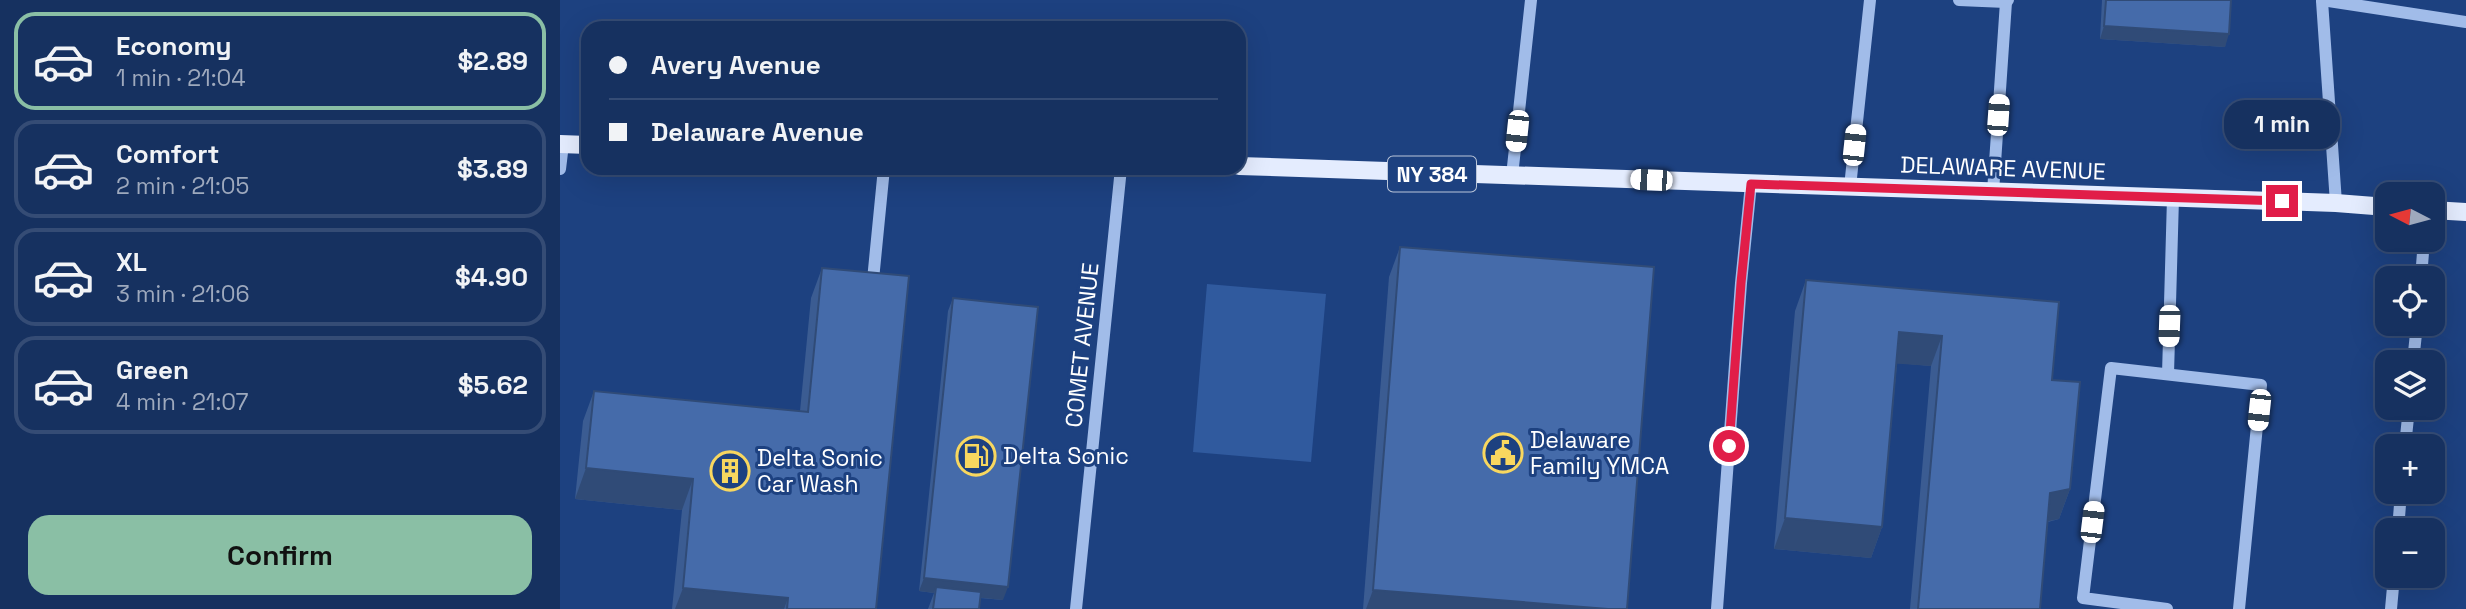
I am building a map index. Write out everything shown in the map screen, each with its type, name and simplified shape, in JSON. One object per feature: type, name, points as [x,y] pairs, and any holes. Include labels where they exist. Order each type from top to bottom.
[{"type":"main road","points":[[561,144],[581,145]]},
{"type":"main road","name":"DELAWARE AVENUE","points":[[1246,166],[2375,206]]},
{"type":"main road","points":[[2445,211],[2466,212]]},
{"type":"street","points":[[1512,176],[1531,0]]},
{"type":"street","points":[[1850,187],[1870,0]]},
{"type":"street","points":[[1959,0],[2007,1],[1993,192]]},
{"type":"street","points":[[2336,203],[2322,0],[2466,22]]},
{"type":"street","points":[[560,169],[561,144]]},
{"type":"street","points":[[870,304],[883,175]]},
{"type":"street","name":"COMET AVENUE","points":[[1076,609],[1120,175]]},
{"type":"street","points":[[1717,609],[1751,184]]},
{"type":"street","points":[[2168,374],[2173,198]]},
{"type":"street","points":[[2167,609],[2083,598],[2111,368],[2261,385],[2239,609]]},
{"type":"street","points":[[2390,609],[2392,588]]},
{"type":"shaded area","points":[[1207,284],[1326,294],[1311,462],[1193,452]]},
{"type":"building","points":[[2106,0],[2231,0],[2229,34],[2104,26]]},
{"type":"building","name":"Delaware Family YMCA","points":[[1400,247],[1654,267],[1627,609],[1373,590]]},
{"type":"building","name":"Delta Sonic Car Wash","points":[[822,268],[909,276],[876,609],[787,609],[788,598],[683,588],[693,479],[586,468],[594,391],[808,412]]},
{"type":"building","points":[[1806,280],[2059,302],[2052,380],[2080,382],[2070,489],[2050,493],[2040,609],[1918,609],[1942,336],[1899,332],[1882,527],[1785,518]]},
{"type":"building","name":"Delta Sonic","points":[[953,298],[1038,307],[1008,587],[924,578]]},
{"type":"building","points":[[936,587],[981,592],[979,609],[933,609]]},
{"type":"place","name":"Delaware Family YMCA","points":[[1503,453]]},
{"type":"place","name":"Delta Sonic","points":[[976,456]]},
{"type":"place","name":"Delta Sonic Car Wash","points":[[730,471]]},
{"type":"route","points":[[1729,446],[1751,184],[2282,201]]}]
